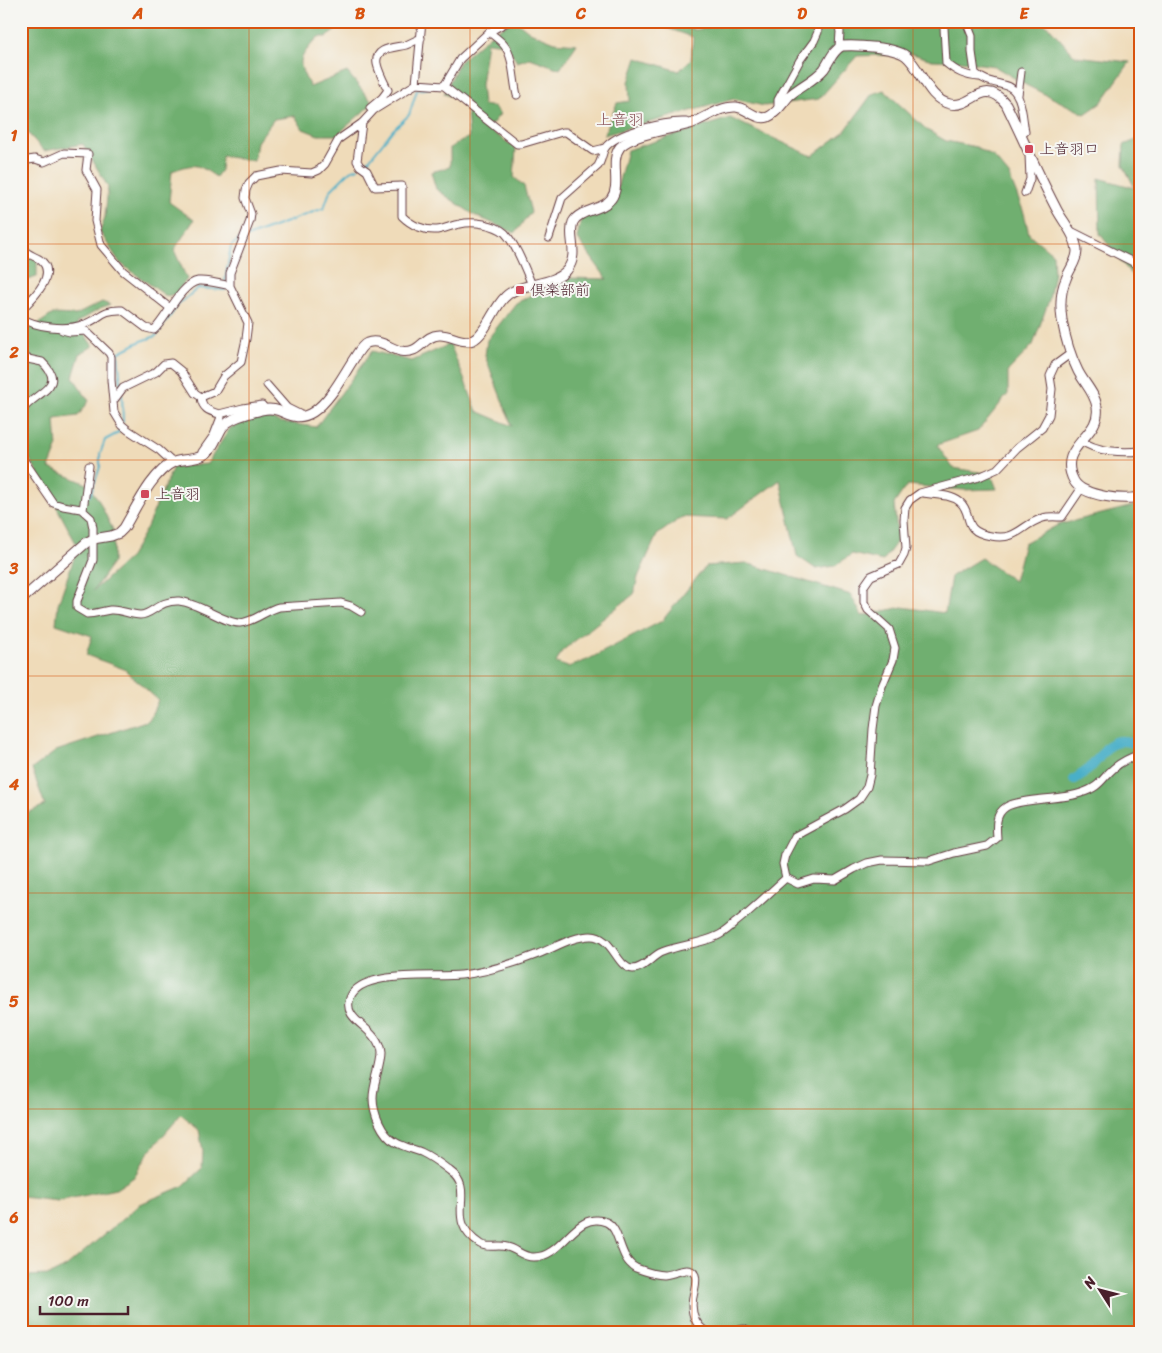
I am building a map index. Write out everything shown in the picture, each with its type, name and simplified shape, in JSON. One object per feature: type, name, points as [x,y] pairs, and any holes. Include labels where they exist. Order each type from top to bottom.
[{"type":"main road","points":[[21,600],[38,587],[76,551],[93,539],[119,533],[159,473],[173,463],[206,454],[227,423],[265,409],[274,409],[292,416],[302,417],[311,413],[326,400],[359,350],[366,343],[374,341],[410,352],[416,350],[437,334],[466,341],[474,340],[507,294],[559,277],[570,266],[573,256],[572,226],[574,220],[611,199],[615,190],[616,156],[619,148],[626,143],[652,133],[689,124],[724,109],[735,107],[764,118],[769,117],[790,96],[825,68],[839,47],[848,46],[898,51],[910,60],[930,89],[942,101],[952,105],[962,103],[984,93],[992,93],[1000,97],[1006,104],[1057,210],[1076,244],[1077,253],[1061,292],[1062,319],[1070,354],[1094,397],[1097,416],[1089,432],[1072,450],[1070,470],[1074,482],[1081,489],[1089,492],[1127,499],[1141,496]]},
{"type":"street","points":[[416,84],[422,21]]},
{"type":"street","points":[[444,86],[460,58],[490,32],[509,21]]},
{"type":"street","points":[[778,110],[778,100],[818,32],[816,21]]},
{"type":"street","points":[[838,21],[840,32],[839,47]]},
{"type":"street","points":[[942,21],[946,63],[959,73],[980,77]]},
{"type":"street","points":[[966,21],[972,36],[973,68],[975,73],[991,83],[1007,85],[1014,89],[1018,95]]},
{"type":"street","points":[[490,32],[505,46],[508,52],[517,95]]},
{"type":"street","points":[[368,116],[370,109],[388,90],[377,64],[377,57],[380,52],[409,44],[421,38]]},
{"type":"street","points":[[1021,72],[1018,95],[1025,132],[1021,135]]},
{"type":"street","points":[[114,400],[123,388],[156,372],[164,364],[171,363],[181,371],[195,394],[201,397],[215,391],[224,376],[241,362],[248,323],[230,286],[230,273],[252,214],[245,198],[249,183],[256,176],[281,171],[296,171],[304,174],[319,170],[325,164],[339,139],[362,123],[374,110],[416,84],[444,86],[517,144],[566,132],[593,151],[605,148],[618,137],[650,126],[684,122],[689,124]]},
{"type":"street","points":[[362,123],[357,161],[367,171],[375,187],[402,186],[402,216],[410,223],[422,228],[437,230],[462,223],[488,225],[497,228],[505,233],[513,245],[532,285]]},
{"type":"street","points":[[549,238],[562,198],[598,166],[605,148]]},
{"type":"street","points":[[1025,193],[1030,179],[1028,162],[1030,152]]},
{"type":"street","points":[[21,161],[35,159],[44,162],[64,153],[88,154],[86,170],[97,190],[95,221],[101,246],[123,271],[170,308]]},
{"type":"street","points":[[1069,230],[1141,266]]},
{"type":"street","points":[[21,245],[24,251],[41,260],[46,265],[47,272],[42,286],[21,310]]},
{"type":"street","points":[[21,317],[33,325],[71,327],[83,325],[106,311],[122,310],[146,328],[154,330],[184,291],[194,282],[200,281],[230,286]]},
{"type":"street","points":[[50,326],[70,332],[86,331],[109,353],[111,357],[110,380],[114,412],[122,425],[164,454],[173,463]]},
{"type":"street","points":[[786,878],[783,864],[785,855],[795,836],[845,809],[858,799],[867,787],[870,775],[876,706],[893,660],[895,648],[889,629],[868,610],[864,602],[864,586],[874,574],[899,564],[906,548],[905,508],[910,500],[920,493],[979,477],[997,469],[1017,448],[1042,428],[1049,415],[1052,388],[1050,376],[1055,365],[1070,354]]},
{"type":"street","points":[[21,356],[42,362],[52,375],[53,381],[50,386],[29,402],[21,412]]},
{"type":"street","points":[[266,385],[287,408],[300,414],[302,417]]},
{"type":"street","points":[[201,397],[204,408],[220,414],[262,405],[265,409]]},
{"type":"street","points":[[201,456],[214,435],[220,414]]},
{"type":"street","points":[[1081,440],[1086,444],[1100,448],[1129,452],[1141,451]]},
{"type":"street","points":[[21,456],[53,503],[83,510],[91,518],[93,560],[78,601],[78,608],[87,614],[110,610],[140,615],[165,602],[179,601],[200,606],[239,623],[279,607],[340,603],[352,606],[361,612]]},
{"type":"street","points":[[83,510],[89,466]]},
{"type":"street","points":[[920,493],[950,497],[962,505],[970,526],[980,534],[1002,538],[1010,537],[1032,523],[1046,517],[1062,517],[1081,489]]},
{"type":"street","points":[[786,878],[798,884],[814,879],[835,880],[867,863],[887,860],[929,861],[987,846],[997,838],[996,825],[998,817],[1005,808],[1022,802],[1061,798],[1097,787],[1114,767],[1128,757],[1141,754]]},
{"type":"street","points":[[706,1332],[699,1327],[693,1313],[692,1300],[696,1276],[692,1271],[686,1270],[663,1275],[637,1268],[630,1264],[611,1226],[605,1222],[589,1222],[579,1226],[552,1253],[533,1257],[522,1255],[506,1246],[482,1246],[466,1232],[462,1227],[459,1209],[463,1197],[454,1174],[432,1158],[394,1142],[387,1136],[378,1121],[373,1101],[380,1065],[381,1053],[379,1043],[373,1034],[352,1017],[348,1008],[350,996],[359,986],[387,978],[460,975],[493,970],[580,938],[595,936],[606,941],[616,952],[624,966],[632,969],[640,967],[661,952],[720,935],[786,878]]},
{"type":"street","points":[[729,1332],[744,1329],[749,1332]]},
{"type":"green space","points":[[21,21],[369,21],[368,25],[342,26],[326,37],[318,37],[306,51],[301,65],[310,87],[347,72],[373,103],[337,135],[318,135],[303,129],[295,116],[274,119],[257,142],[254,161],[222,156],[221,170],[216,177],[204,169],[195,166],[172,171],[169,202],[194,220],[174,250],[187,279],[176,294],[166,296],[120,263],[100,232],[105,217],[108,187],[83,144],[44,151],[26,131],[21,134]]},
{"type":"green space","points":[[511,21],[516,21],[530,32],[555,42],[577,44],[560,69],[530,58],[517,62],[506,44],[487,42],[481,85],[483,105],[494,107],[500,114],[488,129],[516,148],[514,177],[524,186],[531,212],[515,233],[474,215],[436,189],[431,172],[450,167],[450,148],[469,137],[468,102],[444,94],[459,62],[489,36]]},
{"type":"green space","points":[[656,21],[673,21],[695,30],[721,25],[720,21],[742,21],[776,29],[801,21],[1040,21],[1049,27],[1075,56],[1130,62],[1101,103],[1085,114],[1026,85],[994,66],[961,61],[932,60],[913,54],[857,56],[819,99],[764,106],[734,99],[604,135],[617,103],[630,101],[629,82],[637,58],[679,71],[691,59],[693,37],[655,24]]},
{"type":"green space","points":[[884,90],[927,130],[946,141],[976,147],[994,157],[1009,175],[1024,213],[1029,234],[1053,254],[1054,273],[1049,300],[1033,345],[1008,371],[1008,394],[978,431],[937,445],[953,468],[991,474],[997,489],[964,490],[907,485],[894,504],[898,540],[883,561],[852,554],[835,566],[816,569],[797,556],[780,480],[727,519],[682,517],[657,535],[638,577],[634,594],[562,651],[556,663],[568,667],[587,660],[662,621],[706,566],[746,563],[851,595],[862,616],[902,607],[945,613],[951,576],[981,558],[1014,581],[1024,543],[1058,525],[1141,504],[1141,1332],[21,1332],[21,1276],[50,1275],[66,1267],[140,1204],[183,1186],[202,1168],[203,1151],[199,1130],[181,1115],[148,1153],[134,1177],[116,1189],[58,1201],[21,1197],[21,816],[45,805],[32,769],[56,751],[149,720],[158,700],[124,669],[86,655],[92,636],[56,624],[58,604],[78,547],[27,454],[21,449],[21,324],[32,328],[53,314],[76,315],[102,302],[110,305],[76,323],[93,346],[80,354],[73,377],[89,401],[78,416],[55,419],[57,448],[49,468],[87,484],[98,499],[114,532],[113,562],[93,591],[130,557],[146,529],[173,467],[207,464],[230,428],[261,416],[280,422],[316,427],[372,351],[412,361],[450,344],[477,411],[512,426],[485,356],[487,340],[516,303],[567,278],[607,279],[577,238],[581,219],[614,201],[627,150],[730,118],[812,156],[845,131],[872,94]]},
{"type":"green space","points":[[1141,138],[1141,287],[1100,234],[1099,178],[1135,188],[1123,165],[1124,145]]},
{"type":"green space","points":[[26,253],[37,260],[37,277],[21,282],[21,255]]},
{"type":"waterway","points":[[495,25],[500,21]]},
{"type":"waterway","points":[[451,69],[456,54],[470,45]]},
{"type":"waterway","points":[[365,165],[392,131],[409,115],[417,90],[429,88]]},
{"type":"waterway","points":[[247,237],[324,208],[330,191],[350,171],[358,168]]},
{"type":"waterway","points":[[225,282],[231,246],[240,239]]},
{"type":"waterway","points":[[121,387],[118,353],[156,336],[178,305],[198,288],[225,290],[225,286]]},
{"type":"waterway","points":[[122,394],[123,422]]},
{"type":"waterway","points":[[90,496],[100,467],[100,454],[105,440],[118,433],[121,426]]},
{"type":"waterway","points":[[1074,780],[1090,768],[1110,744],[1122,741],[1141,745]]},
{"type":"place","name":"上音羽口","points":[[1029,149]]},
{"type":"place","name":"倶楽部前","points":[[520,290]]},
{"type":"place","name":"上音羽","points":[[145,494]]},
{"type":"district","name":"上音羽","points":[[620,119]]}]
